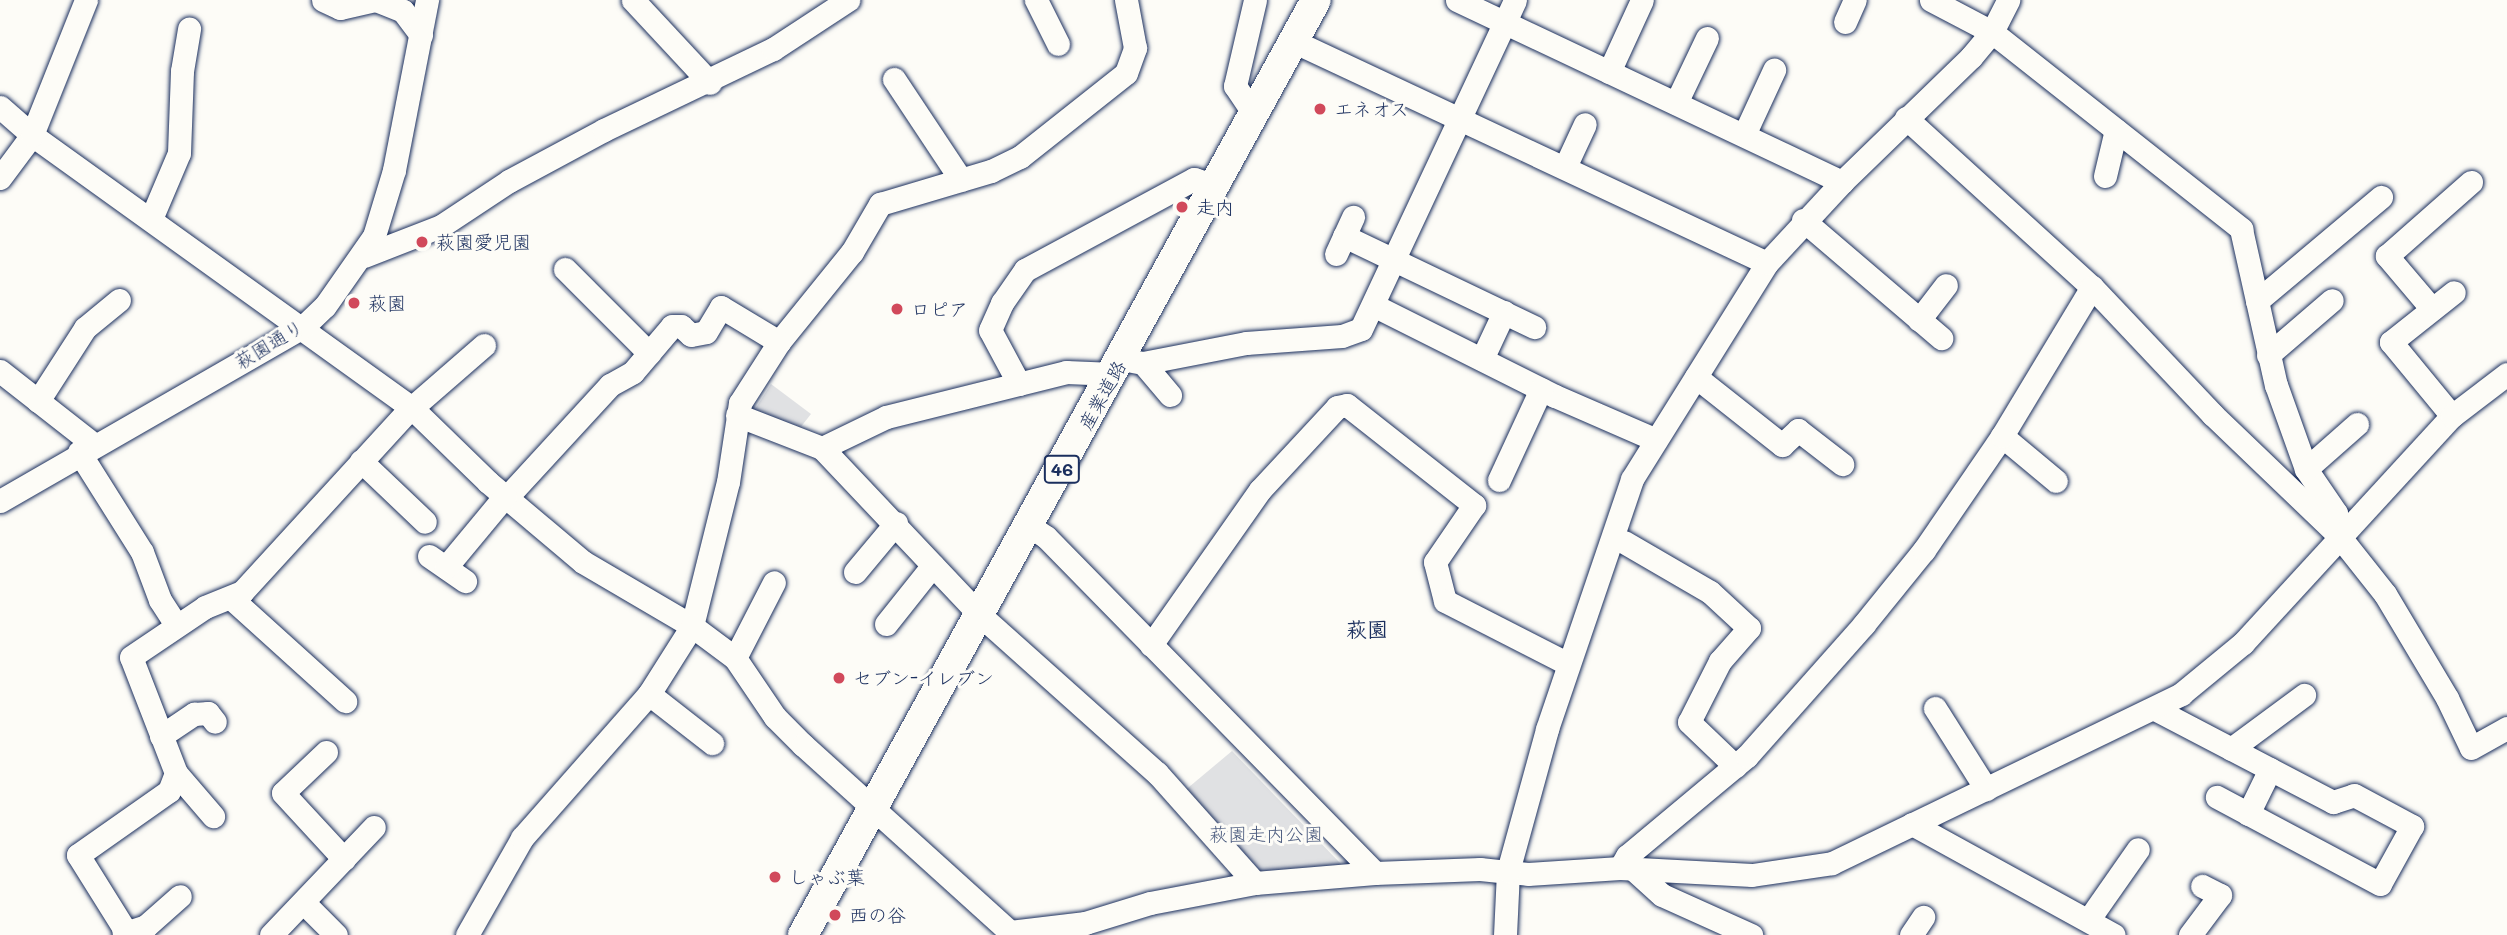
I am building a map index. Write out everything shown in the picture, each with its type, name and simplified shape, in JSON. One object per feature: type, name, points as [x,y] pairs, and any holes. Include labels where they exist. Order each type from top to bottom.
[{"type":"main road","name":"産業道路","points":[[803,935],[980,615],[1126,365],[1216,186],[1316,0]]},
{"type":"street","points":[[0,178],[32,135],[86,0]]},
{"type":"street","points":[[323,0],[340,8],[376,1],[402,11],[421,35]]},
{"type":"street","name":"萩園通り","points":[[0,500],[86,448],[303,327],[364,256],[394,170],[427,0]]},
{"type":"street","points":[[634,0],[710,83]]},
{"type":"street","points":[[364,256],[441,226],[509,181],[604,130],[710,83],[773,49],[848,0]]},
{"type":"street","points":[[1036,0],[1046,35]]},
{"type":"street","points":[[467,935],[541,813],[649,694],[692,626],[728,482],[740,402],[779,342],[852,252],[880,204],[961,180],[1020,157],[1126,73],[1135,48],[1126,0]]},
{"type":"street","points":[[1254,114],[1236,86],[1255,0]]},
{"type":"street","points":[[1457,0],[1842,182]]},
{"type":"street","points":[[822,448],[886,417],[1066,372],[1126,365],[1247,343],[1342,336],[1361,329],[1458,116],[1515,0]]},
{"type":"street","points":[[1609,72],[1642,0]]},
{"type":"street","points":[[1845,22],[1855,0]]},
{"type":"street","points":[[1931,0],[1992,32],[2241,229],[2268,355],[2306,469],[2336,513],[2339,536]]},
{"type":"street","points":[[1505,935],[1508,871],[1567,664],[1618,511],[1656,440],[1766,262],[1803,220],[1992,32],[2008,0]]},
{"type":"street","points":[[151,219],[178,153],[181,71],[189,29]]},
{"type":"street","points":[[1676,103],[1707,38]]},
{"type":"street","points":[[1293,41],[1766,262]]},
{"type":"street","points":[[1744,135],[1774,71]]},
{"type":"street","points":[[894,79],[961,180]]},
{"type":"street","points":[[0,107],[32,135],[303,327],[414,410],[506,497],[583,562],[692,626],[735,658],[775,717],[875,806],[1006,933],[1086,929],[1150,904],[1255,883],[1375,873],[1627,869],[1752,875],[1801,871],[1832,863],[2155,709],[2243,643],[2452,416],[2507,374]]},
{"type":"street","points":[[1906,118],[2092,287],[2212,414],[2339,536],[2385,594],[2447,698],[2471,748],[2507,728]]},
{"type":"street","points":[[1565,167],[1585,124]]},
{"type":"street","points":[[2105,176],[2116,130]]},
{"type":"street","points":[[1018,384],[990,330],[1002,303],[1026,270],[1194,179],[1216,186]]},
{"type":"street","points":[[2432,309],[2387,256],[2471,182]]},
{"type":"street","points":[[2257,301],[2381,197]]},
{"type":"street","points":[[1803,220],[1941,338]]},
{"type":"street","points":[[1344,236],[1534,327]]},
{"type":"street","points":[[565,269],[649,353]]},
{"type":"street","points":[[1919,320],[1946,285]]},
{"type":"street","points":[[1627,869],[1627,856],[1735,766],[1784,717],[1924,550],[2001,436],[2092,287]]},
{"type":"street","points":[[2452,416],[2390,342],[2454,292]]},
{"type":"street","points":[[38,401],[85,328],[119,300]]},
{"type":"street","points":[[2268,355],[2333,300]]},
{"type":"street","points":[[1373,305],[1541,389],[1656,440]]},
{"type":"street","points":[[465,581],[437,561],[506,497],[610,385],[633,372],[672,326],[681,326],[691,335],[706,332],[721,307],[779,342]]},
{"type":"street","points":[[1482,359],[1504,312]]},
{"type":"street","points":[[213,816],[176,773],[131,657],[205,607],[242,592],[361,461],[484,345]]},
{"type":"street","points":[[1126,365],[1170,395]]},
{"type":"street","points":[[0,371],[38,401],[86,448],[142,551],[160,600],[176,625]]},
{"type":"street","points":[[1696,377],[1782,445],[1798,430],[1842,464]]},
{"type":"street","points":[[1499,480],[1541,389]]},
{"type":"street","points":[[1151,645],[1260,490],[1337,407],[1348,405],[1474,505],[1435,562],[1445,601],[1567,664]]},
{"type":"street","points":[[737,415],[822,448],[980,615],[1157,773],[1255,883]]},
{"type":"street","points":[[2306,469],[2357,424]]},
{"type":"street","points":[[2001,436],[2056,481]]},
{"type":"street","points":[[361,461],[410,518]]},
{"type":"street","points":[[855,572],[895,523]]},
{"type":"street","points":[[1031,527],[1046,537],[1375,873]]},
{"type":"street","points":[[1625,542],[1710,592],[1749,628],[1720,661],[1689,722],[1735,766]]},
{"type":"street","points":[[886,624],[933,565]]},
{"type":"street","points":[[735,658],[774,582]]},
{"type":"street","points":[[231,598],[345,701]]},
{"type":"street","points":[[649,694],[712,743]]},
{"type":"street","points":[[2231,749],[2304,695]]},
{"type":"street","points":[[1935,708],[1986,789]]},
{"type":"street","points":[[2155,709],[2333,802],[2354,795],[2412,826],[2380,884],[2217,797]]},
{"type":"street","points":[[161,736],[194,714],[208,713],[215,722]]},
{"type":"street","points":[[326,752],[283,793],[344,859]]},
{"type":"street","points":[[2248,814],[2270,769]]},
{"type":"street","points":[[176,773],[169,791],[78,855],[124,934],[146,926],[180,896]]},
{"type":"street","points":[[1912,824],[2114,935]]},
{"type":"street","points":[[271,935],[374,827]]},
{"type":"street","points":[[2089,919],[2138,849]]},
{"type":"street","points":[[1627,869],[1662,895],[1751,935]]},
{"type":"street","points":[[2189,935],[2220,895],[2202,886]]},
{"type":"street","points":[[304,903],[336,935]]},
{"type":"green space","points":[[771,384],[811,414],[800,428],[754,411]]},
{"type":"green space","name":"萩園走内公園","points":[[1232,751],[1341,864],[1338,870],[1266,875],[1251,870],[1183,792]]},
{"type":"place","name":"エネオス","points":[[1320,109]]},
{"type":"place","name":"走内","points":[[1182,207]]},
{"type":"place","name":"萩園愛児園","points":[[422,242]]},
{"type":"place","name":"萩園","points":[[354,303]]},
{"type":"place","name":"ロピア","points":[[897,309]]},
{"type":"place","name":"セブン-イレブン","points":[[839,678]]},
{"type":"place","name":"しゃぶ葉","points":[[775,877]]},
{"type":"place","name":"西の谷","points":[[835,915]]},
{"type":"district","name":"萩園","points":[[1367,629]]}]
